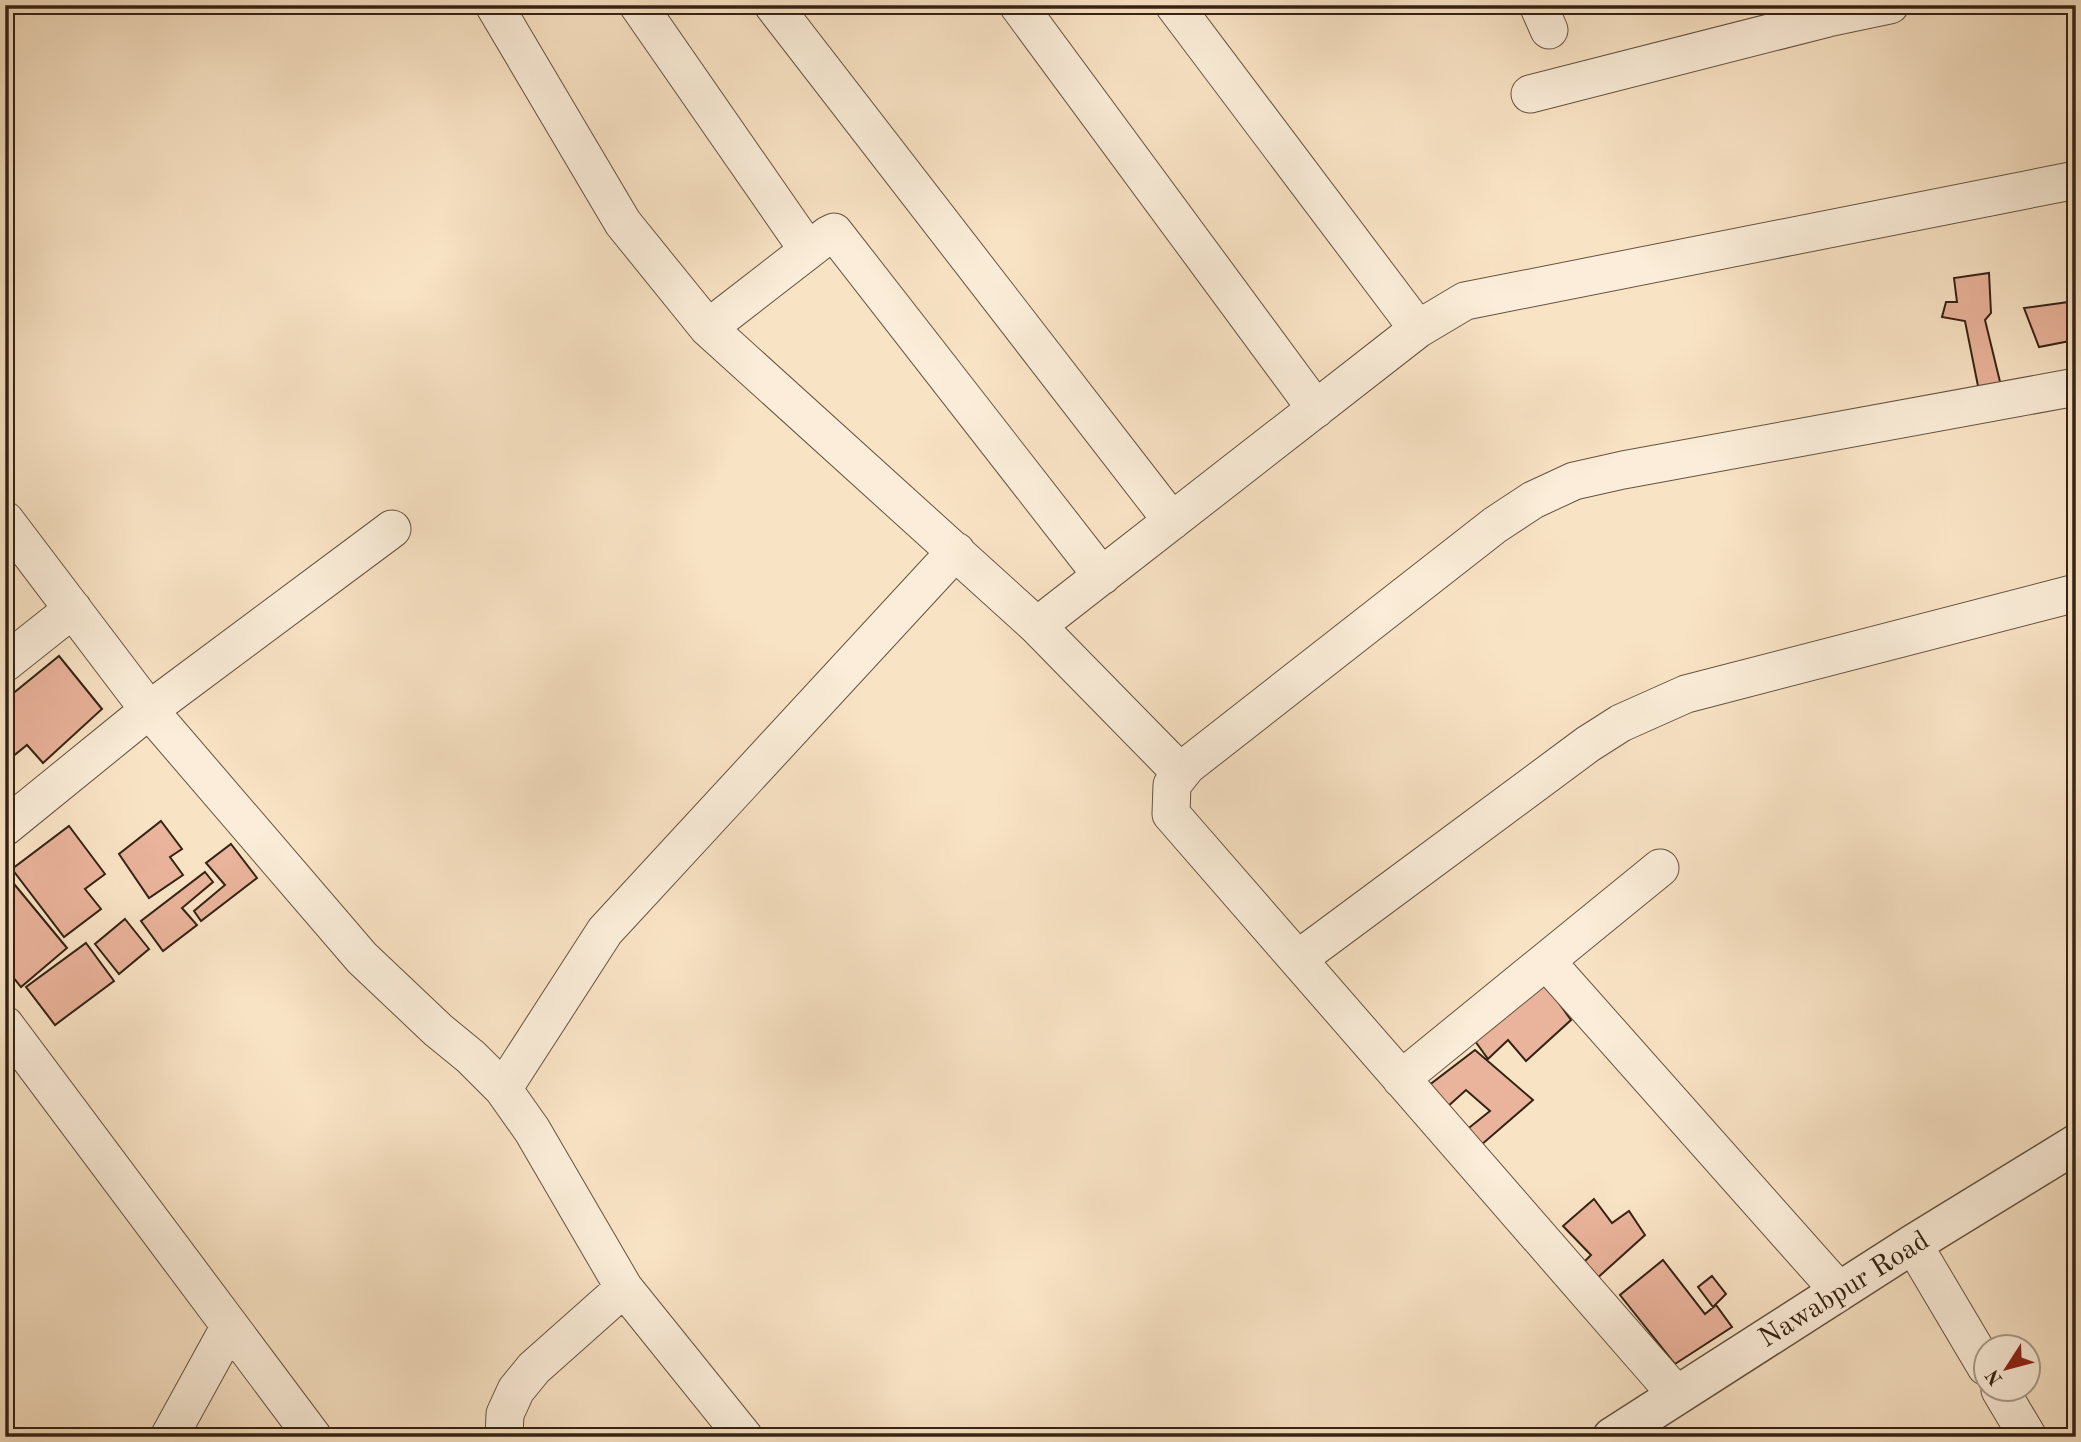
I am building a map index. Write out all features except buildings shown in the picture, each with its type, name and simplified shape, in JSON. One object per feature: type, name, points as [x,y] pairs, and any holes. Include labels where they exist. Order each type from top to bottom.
[{"type":"street","points":[[494,5],[623,223],[708,328],[1037,626],[1181,774]]},
{"type":"street","points":[[638,5],[808,250]]},
{"type":"street","points":[[773,5],[1172,521]]},
{"type":"street","points":[[1018,5],[1315,409]]},
{"type":"street","points":[[1174,5],[1418,329]]},
{"type":"street","points":[[1530,94],[1828,18],[1890,5]]},
{"type":"street","points":[[1037,626],[1418,329],[1465,301],[2076,180]]},
{"type":"street","points":[[708,328],[834,232],[840,236],[1102,576]]},
{"type":"street","points":[[1676,1394],[1171,814],[1172,785],[1187,766],[1495,525],[1533,500],[1574,481],[2076,387]]},
{"type":"street","points":[[5,520],[149,710],[362,958],[503,1089],[531,1130],[624,1288],[744,1437]]},
{"type":"street","points":[[5,827],[149,710],[392,529]]},
{"type":"street","points":[[503,1089],[605,931],[956,551]]},
{"type":"street","points":[[1298,959],[1587,744],[1621,723],[1686,694],[2076,593]]},
{"type":"street","points":[[5,663],[73,609]]},
{"type":"street","points":[[1401,1079],[1660,868]]},
{"type":"street","points":[[1546,961],[1839,1291]]},
{"type":"street","points":[[5,1026],[313,1437]]},
{"type":"street","name":"Nawabpur Road","points":[[1612,1437],[1913,1244],[2076,1144]]},
{"type":"street","points":[[1913,1244],[1972,1343]]},
{"type":"street","points":[[504,1437],[505,1414],[516,1390],[534,1368],[624,1288]]},
{"type":"street","points":[[169,1437],[230,1326]]},
{"type":"street","points":[[2008,1404],[2028,1437]]}]
